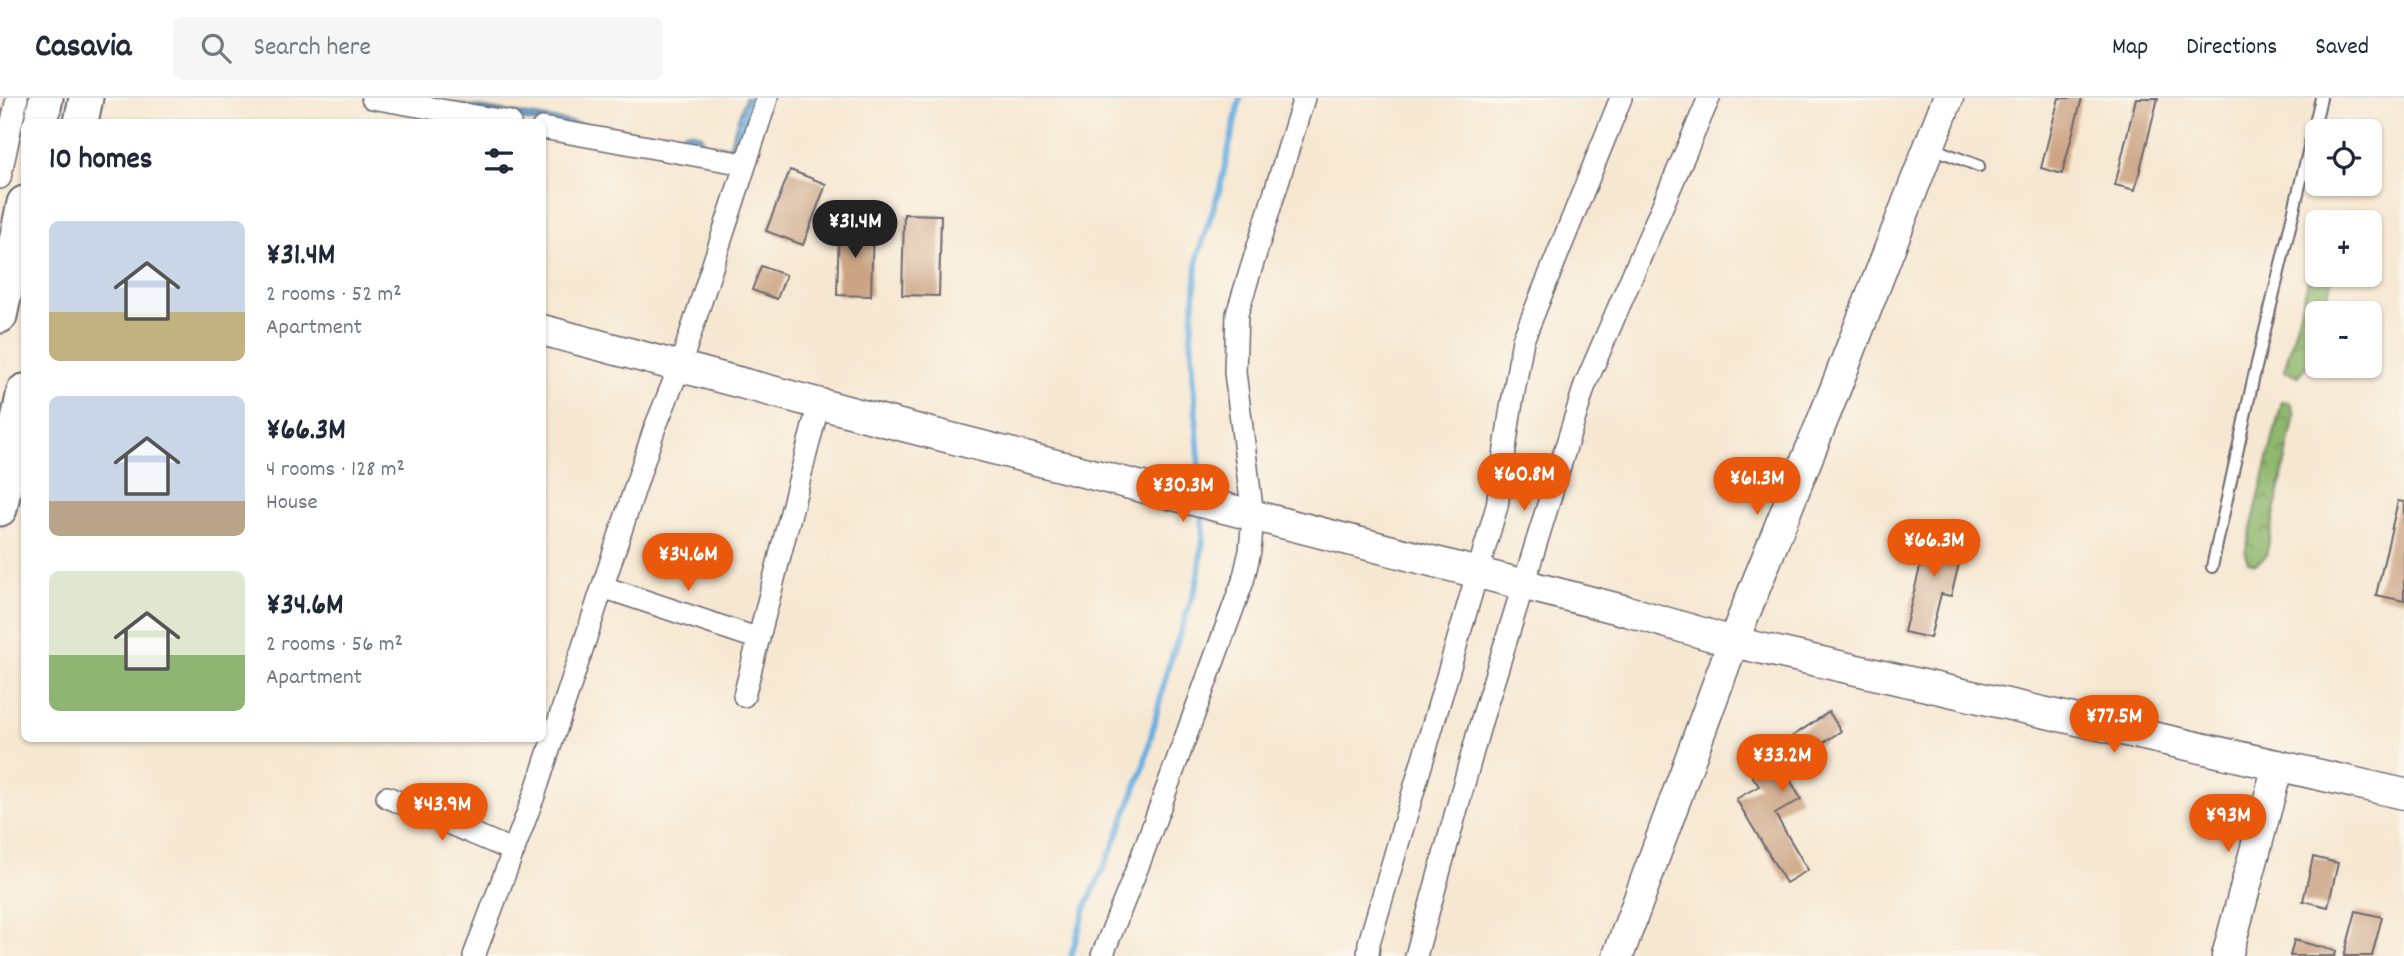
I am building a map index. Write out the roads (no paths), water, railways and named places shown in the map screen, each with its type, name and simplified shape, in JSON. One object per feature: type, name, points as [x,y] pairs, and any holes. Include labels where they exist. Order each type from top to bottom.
[{"type":"main road","points":[[29,119],[46,98]]},
{"type":"main road","points":[[82,119],[86,98]]},
{"type":"main road","points":[[0,316],[21,217]]},
{"type":"main road","points":[[0,509],[21,406]]},
{"type":"street","points":[[17,98],[26,119]]},
{"type":"street","points":[[372,98],[493,119]]},
{"type":"street","points":[[474,956],[535,793],[654,430],[680,366],[767,98]]},
{"type":"street","points":[[1102,956],[1232,613],[1250,551],[1252,516],[1235,372],[1234,332],[1237,314],[1304,98]]},
{"type":"street","points":[[1368,956],[1373,930],[1497,506],[1523,341],[1621,98]]},
{"type":"street","points":[[1416,956],[1481,722],[1585,385],[1709,98]]},
{"type":"street","points":[[1618,956],[1733,642],[1948,98]]},
{"type":"street","points":[[0,140],[21,126]]},
{"type":"street","points":[[546,129],[744,164]]},
{"type":"street","points":[[0,178],[21,134]]},
{"type":"street","points":[[546,331],[1627,611],[1733,642],[2404,794]]},
{"type":"street","points":[[744,696],[819,403]]},
{"type":"street","points":[[603,587],[759,639]]},
{"type":"street","points":[[2227,956],[2278,765]]},
{"type":"street","points":[[387,797],[514,851]]},
{"type":"lane","points":[[2212,567],[2253,380],[2321,98]]},
{"type":"lane","points":[[1929,147],[1979,166]]},
{"type":"water","points":[[389,98],[421,98],[650,134],[667,131],[678,136],[690,132],[702,136],[704,143],[729,146],[745,98],[757,98],[738,156],[546,124],[546,119],[515,119]]},
{"type":"waterway","points":[[1201,492],[1191,336],[1198,255],[1220,188],[1240,98]]},
{"type":"waterway","points":[[1071,956],[1085,909],[1143,769],[1167,671],[1197,583],[1203,540],[1202,510]]}]
